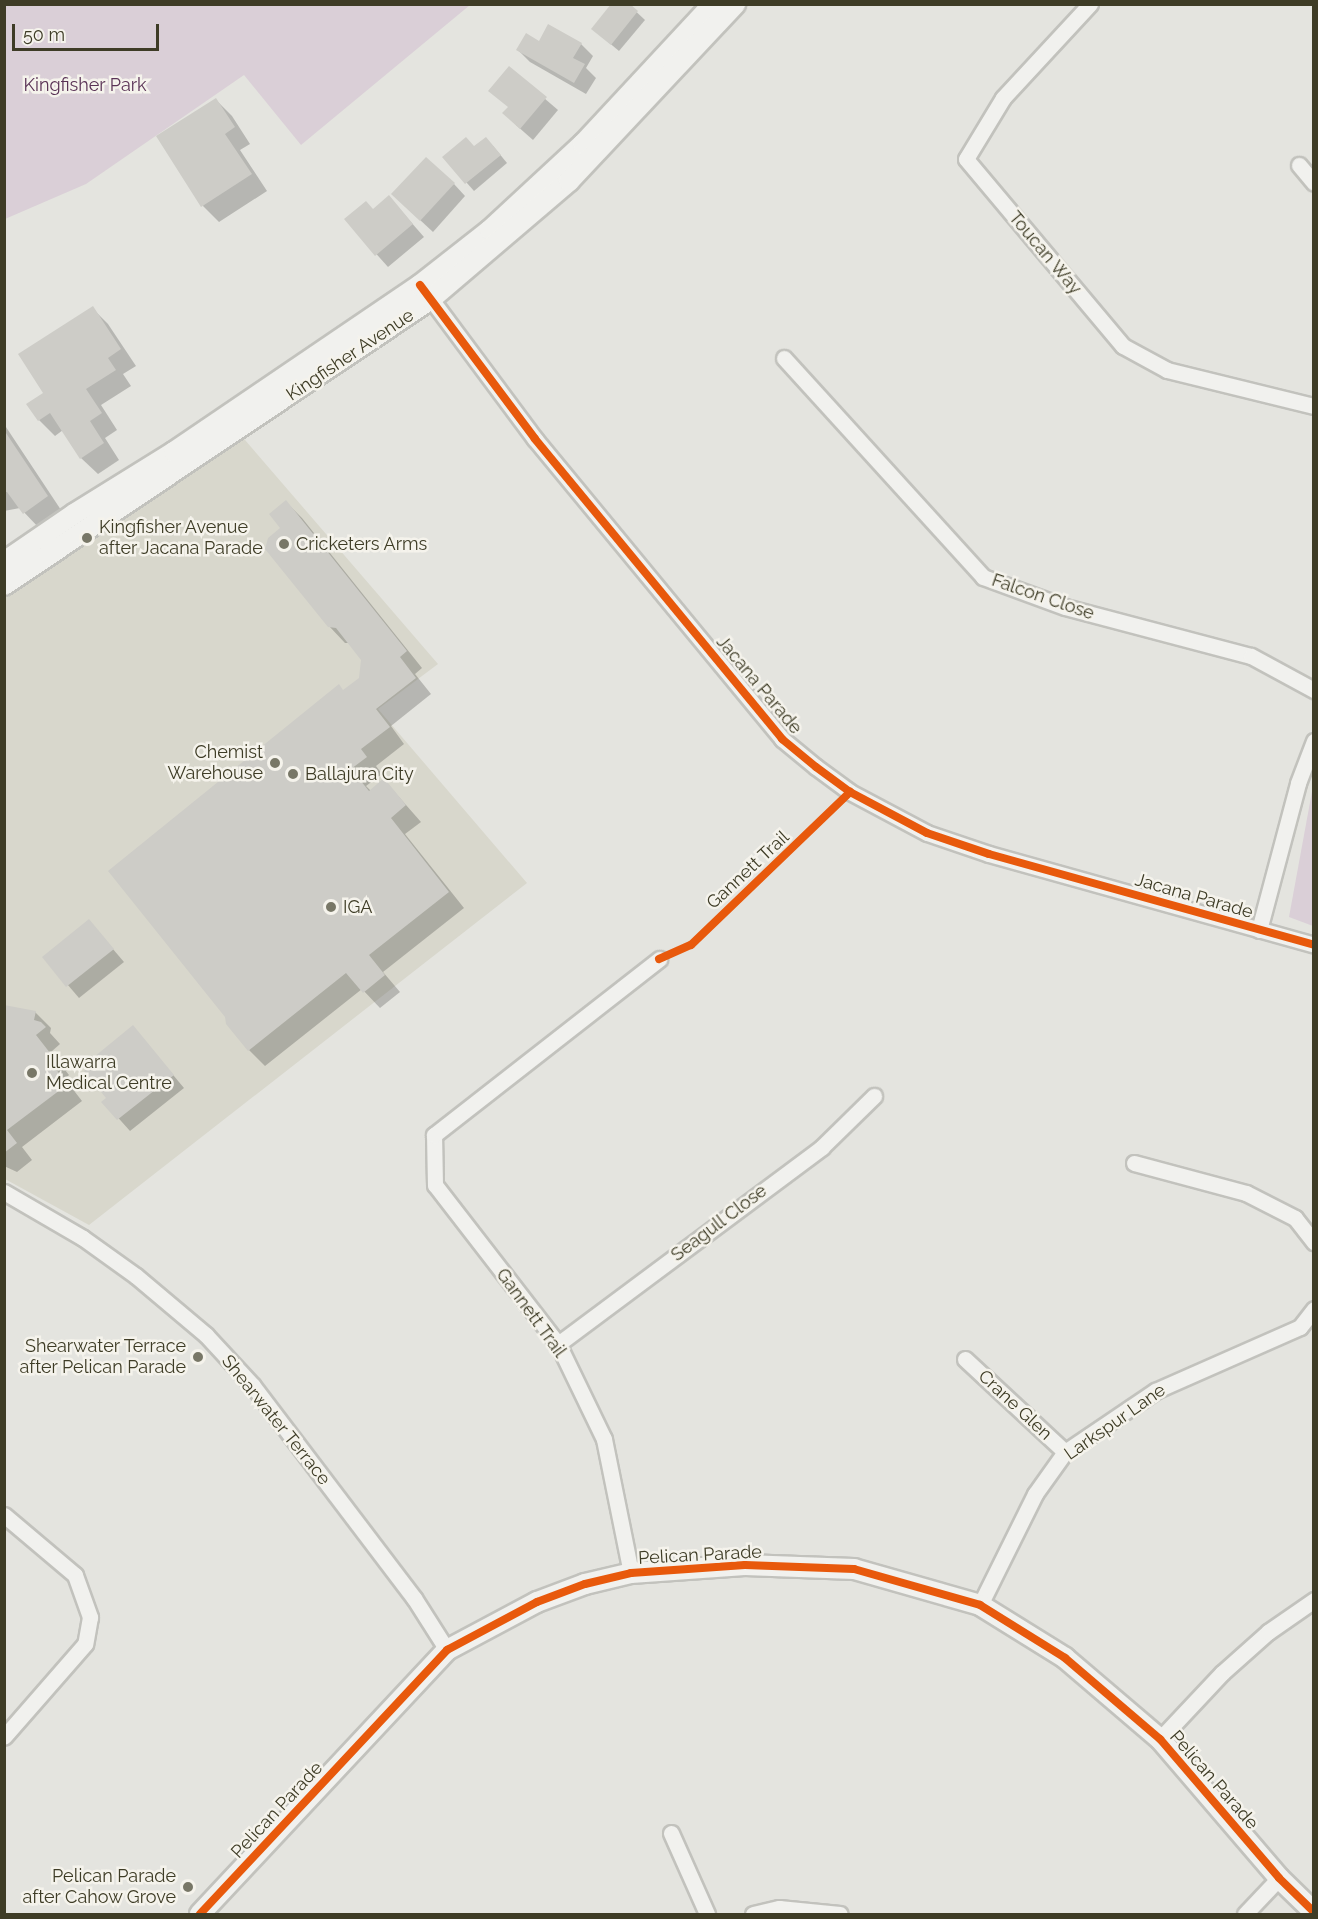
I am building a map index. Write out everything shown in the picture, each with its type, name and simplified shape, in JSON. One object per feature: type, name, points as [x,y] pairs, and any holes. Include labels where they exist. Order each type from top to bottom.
[{"type":"street","name":"Kingfisher Avenue","points":[[4,562],[74,514],[425,292],[583,144],[713,4]]},
{"type":"street","name":"Kingfisher Avenue","points":[[4,585],[425,292],[569,181],[735,4]]},
{"type":"street","name":"Toucan Way","points":[[1090,4],[1003,98],[966,159],[1123,345],[1167,370],[1314,406]]},
{"type":"street","points":[[1299,165],[1314,183]]},
{"type":"street","name":"Jacana Parade","points":[[425,292],[536,439],[782,739],[850,792],[927,833],[989,854],[1314,945]]},
{"type":"street","name":"Falcon Close","points":[[784,358],[983,577],[1065,608],[1251,656],[1314,690]]},
{"type":"street","points":[[1259,930],[1298,783],[1314,741]]},
{"type":"street","name":"Gannett Trail","points":[[631,1573],[604,1439],[558,1344],[435,1185],[434,1136],[659,959]]},
{"type":"street","name":"Seagull Close","points":[[558,1344],[822,1147],[874,1096]]},
{"type":"street","points":[[1134,1163],[1246,1193],[1295,1218],[1314,1242]]},
{"type":"street","name":"Shearwater Terrace","points":[[4,1192],[83,1238],[118,1263],[206,1335],[254,1386],[414,1598],[447,1650]]},
{"type":"street","name":"Larkspur Lane","points":[[980,1605],[1035,1494],[1065,1452],[1155,1390],[1300,1327],[1314,1309]]},
{"type":"street","name":"Crane Glen","points":[[965,1359],[1065,1452]]},
{"type":"street","points":[[4,1515],[75,1575],[90,1617],[86,1644],[4,1737]]},
{"type":"street","name":"Pelican Parade","points":[[200,1914],[447,1650],[537,1602],[585,1584],[631,1573],[745,1565],[854,1569],[980,1605],[1065,1658],[1160,1740],[1279,1878],[1314,1912]]},
{"type":"street","points":[[1160,1740],[1222,1673],[1268,1632],[1314,1600]]},
{"type":"street","points":[[671,1833],[707,1914]]},
{"type":"street","points":[[1245,1914],[1279,1878]]},
{"type":"street","points":[[753,1914],[779,1908],[840,1914]]},
{"type":"shaded area","points":[[239,433],[438,664],[378,709],[527,883],[89,1225],[5,1179],[4,599]]},
{"type":"green space","name":"Kingfisher Park","points":[[5,5],[470,5],[301,145],[244,75],[86,184],[5,219]]},
{"type":"green space","points":[[1313,786],[1313,926],[1289,917]]},
{"type":"building","points":[[611,4],[630,4],[638,11],[611,45],[591,29]]},
{"type":"building","points":[[548,24],[582,43],[573,58],[585,64],[574,83],[516,50],[526,33],[539,41]]},
{"type":"building","points":[[509,66],[547,97],[520,129],[502,113],[508,107],[488,91]]},
{"type":"building","points":[[216,98],[235,127],[225,134],[252,174],[201,207],[156,136]]},
{"type":"building","points":[[466,137],[474,146],[486,137],[501,155],[465,184],[442,157]]},
{"type":"building","points":[[426,157],[455,183],[420,221],[391,194]]},
{"type":"building","points":[[389,195],[413,224],[375,256],[344,219],[366,201],[373,209]]},
{"type":"building","points":[[93,306],[121,349],[108,358],[116,370],[86,389],[102,413],[90,421],[104,443],[80,459],[50,413],[38,421],[26,404],[43,393],[18,354]]},
{"type":"building","points":[[4,430],[48,496],[23,514],[7,492],[4,492]]},
{"type":"building","name":"Ballajura City","points":[[286,500],[407,651],[400,657],[416,678],[376,709],[390,727],[361,749],[367,757],[351,769],[369,791],[384,778],[406,805],[391,818],[449,892],[369,955],[385,975],[363,993],[346,973],[248,1051],[226,1024],[225,1017],[108,871],[339,684],[343,690],[359,678],[361,660],[336,628],[328,627],[265,549],[268,538],[280,528],[269,514]]},
{"type":"building","points":[[89,919],[114,949],[66,987],[42,957]]},
{"type":"building","name":"Illawarra Medical Centre","points":[[4,1005],[36,1011],[34,1020],[46,1027],[36,1035],[54,1058],[50,1062],[68,1084],[7,1130],[17,1143],[4,1153]]},
{"type":"building","points":[[133,1025],[174,1075],[117,1120],[101,1102],[106,1098],[84,1071],[96,1060],[94,1057]]},
{"type":"cycle path","points":[[420,285],[535,439],[782,739],[816,767],[850,792],[927,833],[989,854],[1314,945]]},
{"type":"cycle path","points":[[659,959],[691,945],[850,792]]},
{"type":"cycle path","points":[[200,1914],[447,1650],[537,1602],[585,1584],[631,1573],[745,1565],[854,1569],[980,1605],[1065,1658],[1160,1739],[1279,1878],[1314,1912]]},
{"type":"place","name":"Kingfisher Avenue after Jacana Parade","points":[[87,538]]},
{"type":"place","name":"Cricketers Arms","points":[[284,544]]},
{"type":"place","name":"Chemist Warehouse","points":[[275,763]]},
{"type":"place","name":"Ballajura City","points":[[293,774]]},
{"type":"place","name":"IGA","points":[[331,907]]},
{"type":"place","name":"Illawarra Medical Centre","points":[[32,1073]]},
{"type":"place","name":"Shearwater Terrace after Pelican Parade","points":[[198,1357]]},
{"type":"place","name":"Pelican Parade after Cahow Grove","points":[[188,1887]]}]
